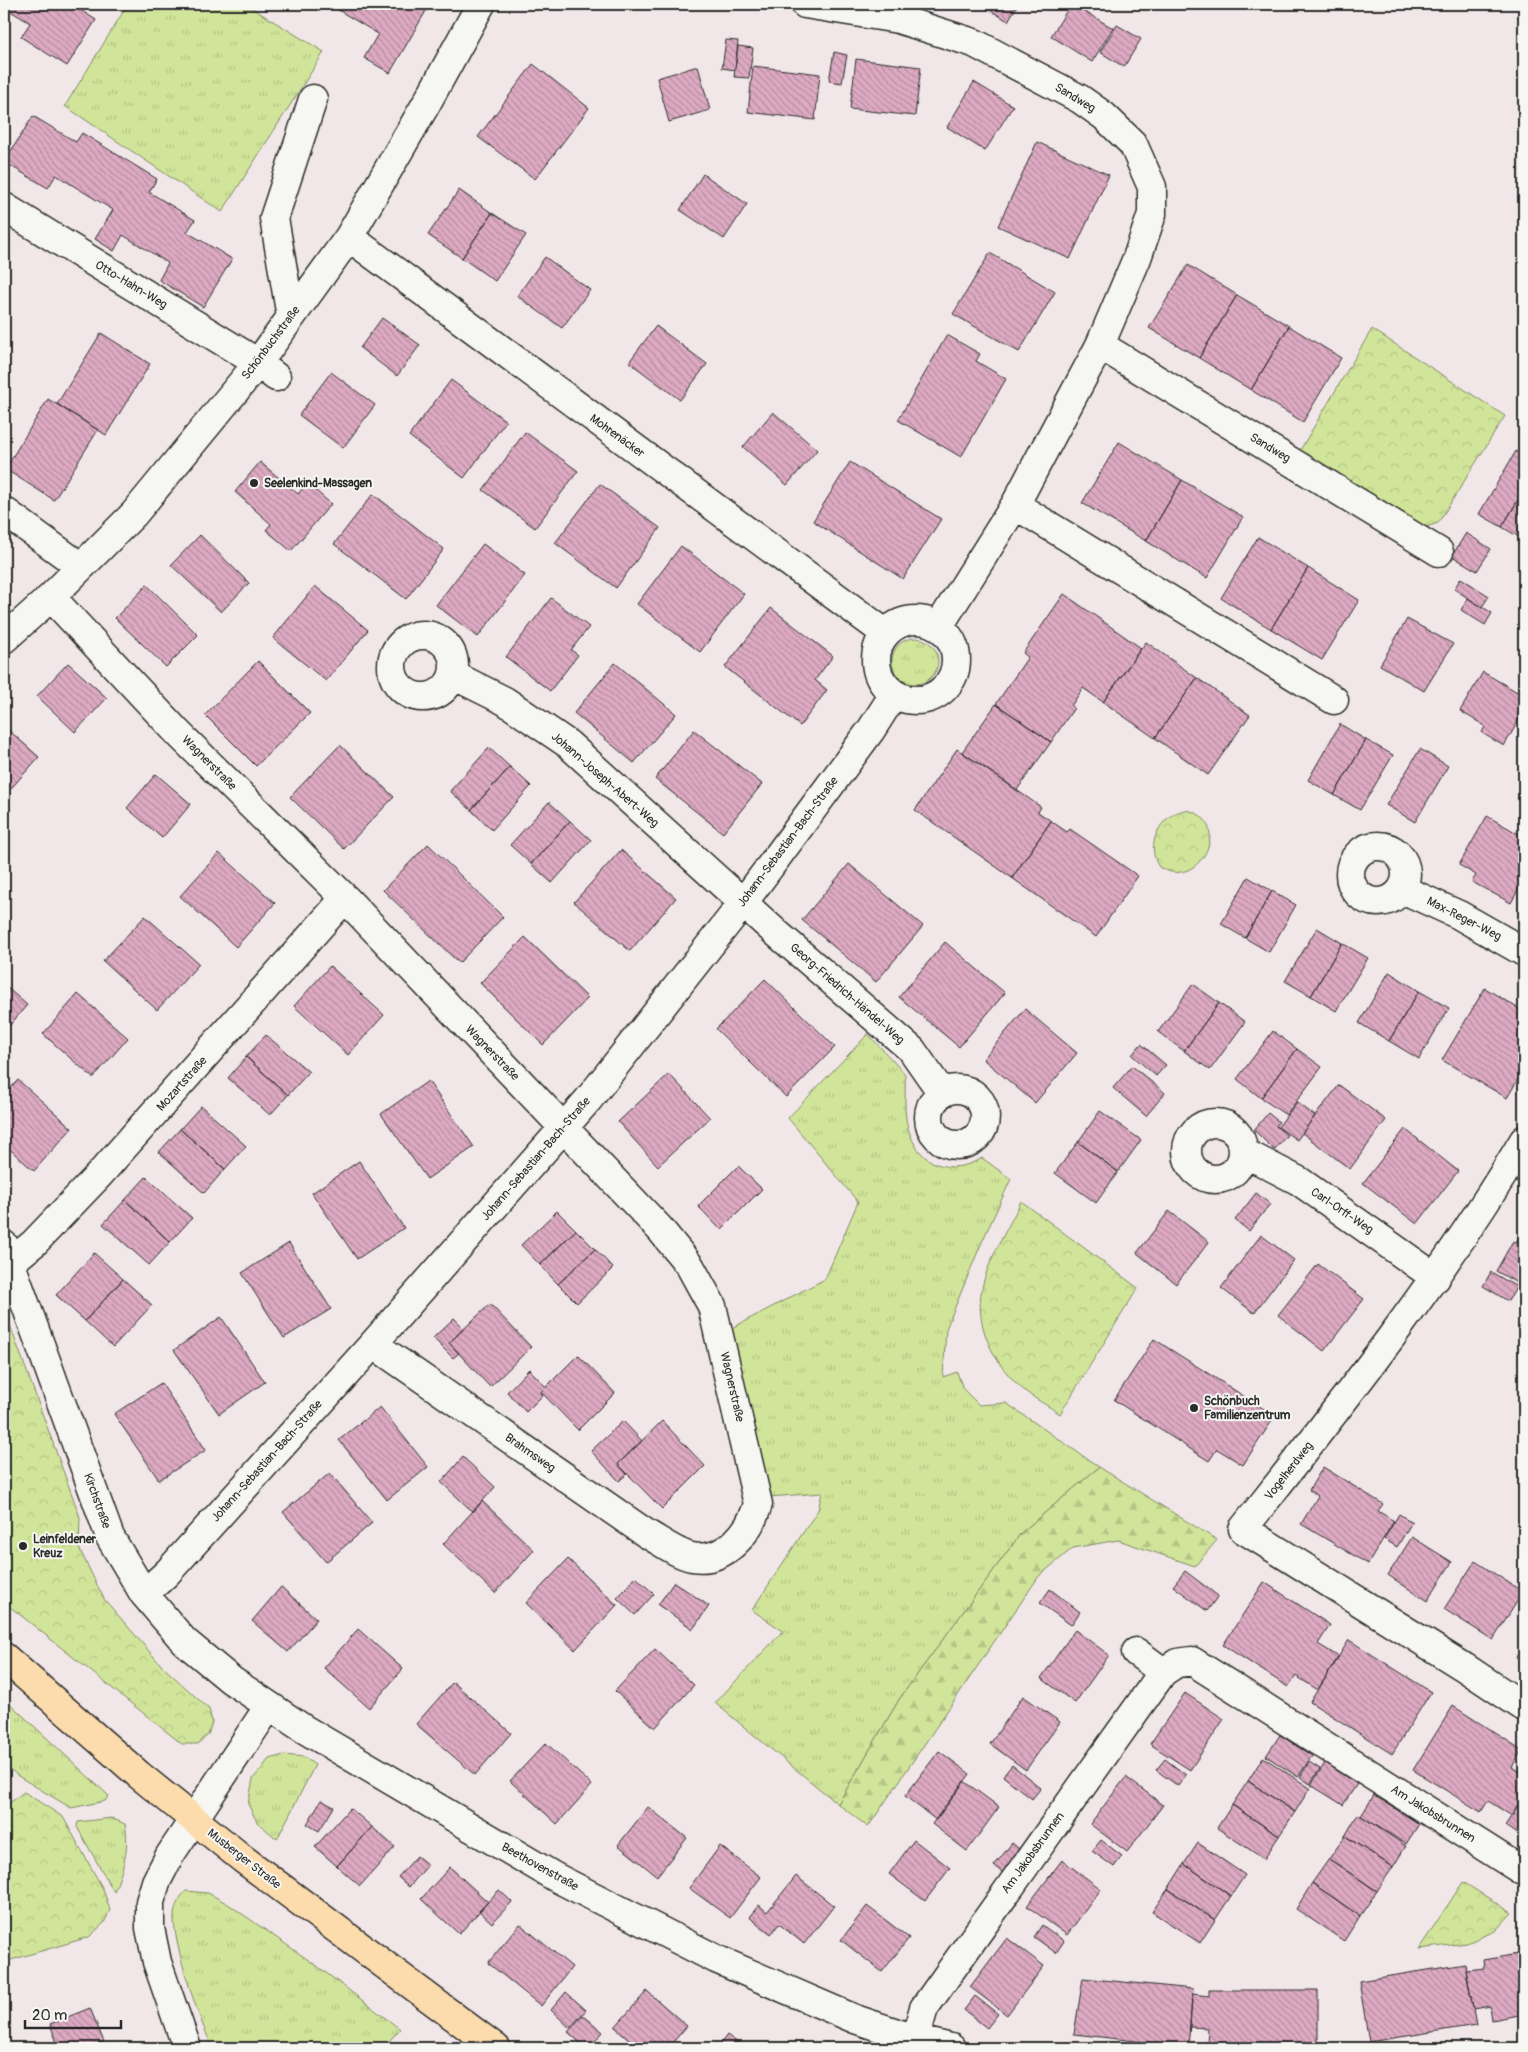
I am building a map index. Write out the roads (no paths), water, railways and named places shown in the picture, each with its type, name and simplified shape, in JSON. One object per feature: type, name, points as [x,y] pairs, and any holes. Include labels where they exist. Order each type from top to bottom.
[{"type":"main road","name":"Musberger Straße","points":[[4,1657],[194,1820],[329,1924],[496,2048]]},
{"type":"street","name":"Schönbuchstraße","points":[[4,639],[51,597],[134,514],[267,370],[291,317],[349,237],[426,106],[481,4]]},
{"type":"street","name":"Sandweg","points":[[805,4],[898,19],[974,43],[1080,99],[1104,116],[1133,144],[1152,187],[1152,214],[1137,258],[1100,345],[1015,505],[938,626]]},
{"type":"street","points":[[291,317],[274,218],[313,99]]},
{"type":"street","name":"Otto-Hahn-Weg","points":[[4,206],[267,370]]},
{"type":"street","name":"Mohrenäcker","points":[[349,237],[885,633]]},
{"type":"street","name":"Sandweg","points":[[1100,345],[1439,552]]},
{"type":"street","points":[[1015,505],[1334,700]]},
{"type":"street","points":[[4,511],[81,567]]},
{"type":"street","name":"Wagnerstraße","points":[[51,597],[177,732],[345,898],[660,1229],[690,1266],[712,1306],[758,1504],[754,1519],[734,1546],[705,1557],[691,1557]]},
{"type":"street","points":[[920,619],[938,626],[949,636],[955,649],[957,663],[954,676],[946,688],[934,696],[921,700],[907,700],[894,694],[884,684],[878,672],[875,659],[878,645],[885,633],[901,622],[911,620],[920,619]]},
{"type":"street","name":"Johann-Joseph-Abert-Weg","points":[[454,675],[505,701],[568,744],[743,903]]},
{"type":"street","name":"Johann-Sebastian-Bach-Straße","points":[[144,1594],[167,1573],[373,1344],[588,1100],[743,903],[871,730],[894,694]]},
{"type":"street","name":"Max-Reger-Weg","points":[[1402,889],[1459,915],[1524,952]]},
{"type":"street","name":"Mozartstraße","points":[[8,1254],[34,1243],[100,1174],[345,898]]},
{"type":"street","name":"Georg-Friedrich-Händel-Weg","points":[[743,903],[912,1050],[942,1093]]},
{"type":"street","name":"Vogelherdweg","points":[[1524,1140],[1493,1193],[1436,1278],[1243,1529],[1464,1666],[1524,1707]]},
{"type":"street","name":"Carl-Orff-Weg","points":[[1243,1152],[1298,1180],[1436,1278]]},
{"type":"street","name":"Kirchstraße","points":[[8,1254],[110,1537],[144,1594],[184,1641],[230,1680],[268,1706]]},
{"type":"street","name":"Brahmsweg","points":[[373,1344],[647,1534],[691,1557]]},
{"type":"street","points":[[1136,1652],[1163,1672]]},
{"type":"street","name":"Am Jakobsbrunnen","points":[[915,2039],[924,2008],[1163,1672],[1177,1663],[1192,1661],[1524,1872]]},
{"type":"street","points":[[187,2048],[157,1962],[150,1928],[150,1902],[156,1882],[170,1855],[268,1706]]},
{"type":"street","name":"Beethovenstraße","points":[[268,1706],[555,1877],[716,1959],[855,2019],[915,2039],[951,2048]]},
{"type":"place","name":"Seelenkind-Massagen","points":[[254,483]]},
{"type":"place","name":"Schönbuch Familienzentrum","points":[[1194,1408]]},
{"type":"place","name":"Leinfeldener Kreuz","points":[[23,1546]]}]
